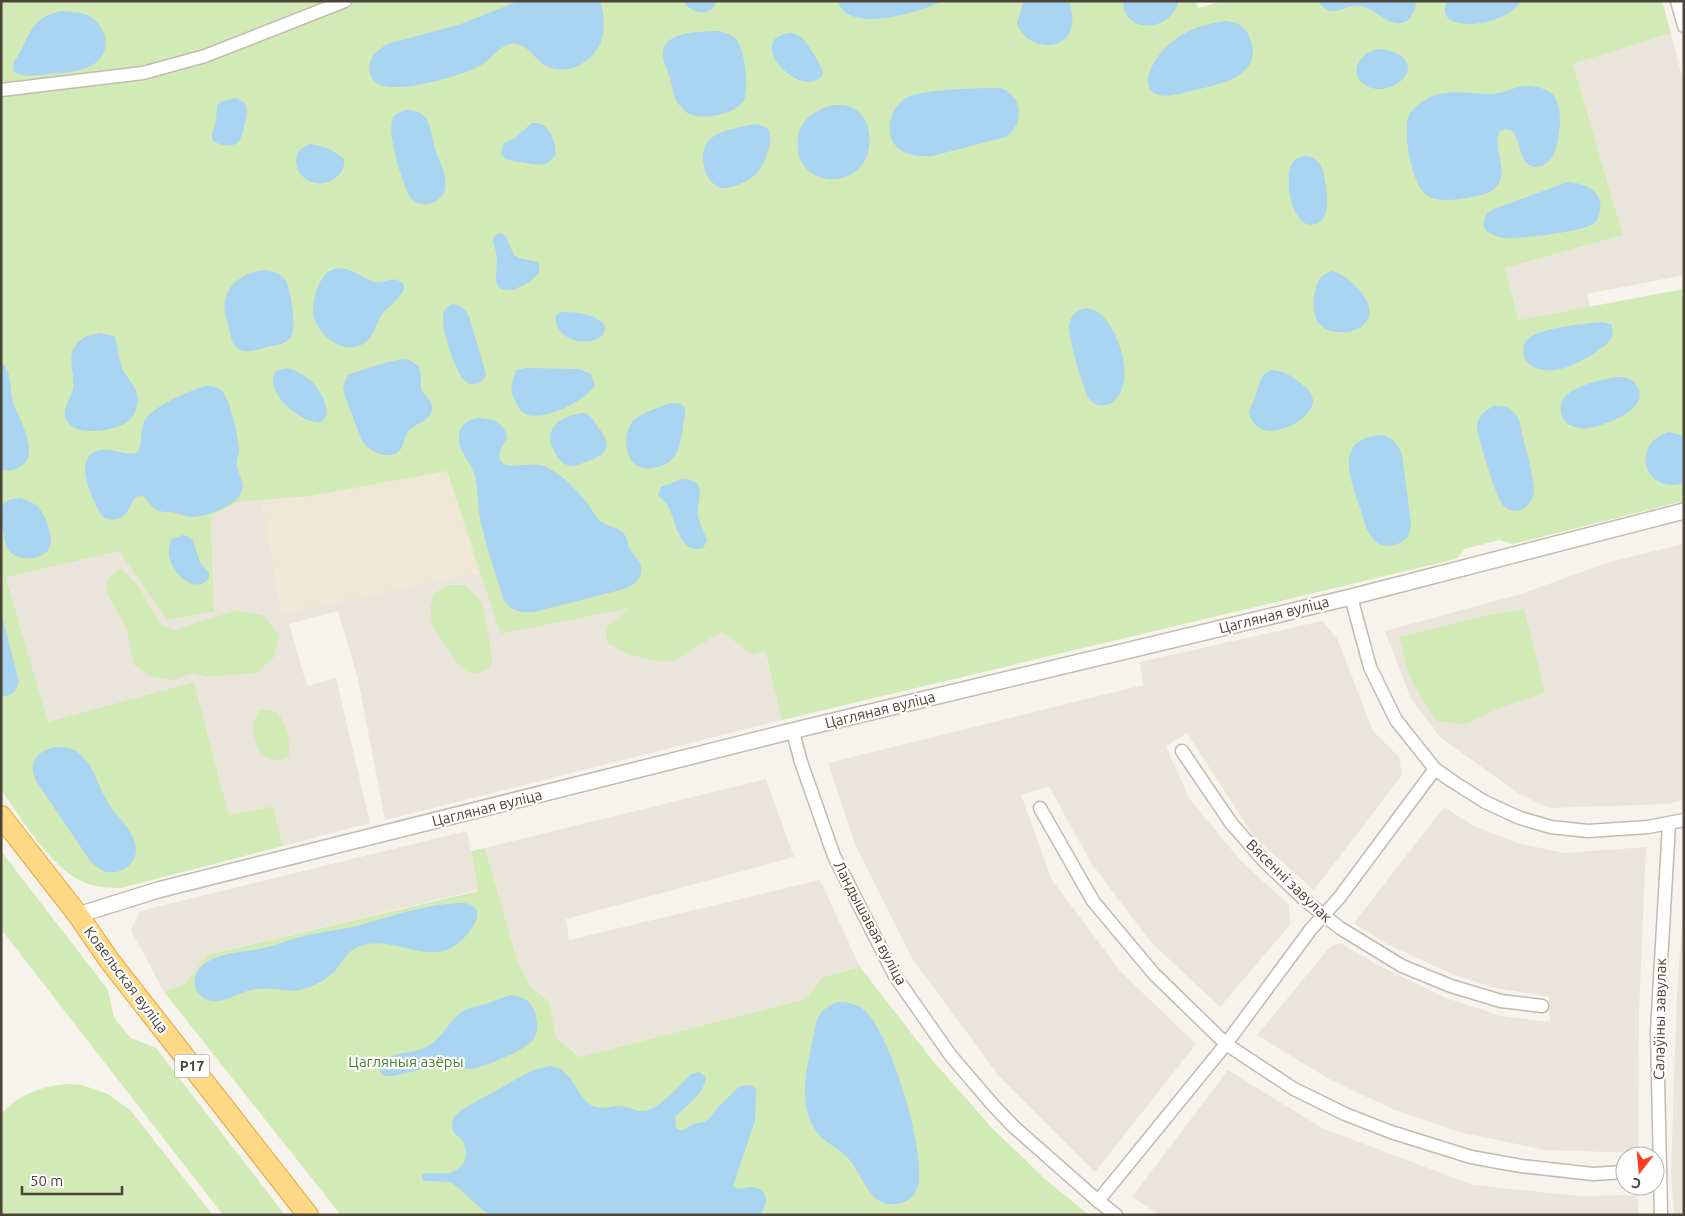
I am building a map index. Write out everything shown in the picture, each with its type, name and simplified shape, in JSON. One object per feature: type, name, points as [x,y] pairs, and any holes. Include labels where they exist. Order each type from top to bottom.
[{"type":"highway","name":"Ковельская вуліца","points":[[1,816],[78,916],[109,960],[308,1215]]},
{"type":"street","points":[[1,90],[143,73],[205,56],[345,1]]},
{"type":"street","points":[[1677,1],[1684,26]]},
{"type":"street","name":"Цагляная вуліца","points":[[78,916],[158,890],[217,875],[793,732],[1351,597],[1684,510]]},
{"type":"street","points":[[1351,597],[1370,667],[1396,720],[1435,769],[1484,802],[1520,818],[1551,827],[1588,831],[1648,827],[1684,820]]},
{"type":"street","name":"Ландышавая вуліца","points":[[793,732],[801,762],[834,856],[895,976],[951,1056],[993,1105],[1014,1127],[1116,1215]]},
{"type":"street","name":"Вясенні завулак","points":[[1182,751],[1231,823],[1266,862],[1323,916],[1402,966],[1451,986],[1501,1001],[1542,1006]]},
{"type":"street","points":[[1098,1201],[1226,1044],[1311,929],[1338,898],[1435,769]]},
{"type":"street","points":[[1040,808],[1093,901],[1154,974],[1226,1044],[1294,1089],[1345,1114],[1400,1135],[1471,1157],[1521,1166],[1593,1174],[1615,1173]]},
{"type":"street","name":"Салаўіны завулак","points":[[1657,1146],[1657,1030],[1669,824]]},
{"type":"street","name":"Салаўіны завулак","points":[[1659,1196],[1661,1215]]},
{"type":"shaded area","points":[[1671,33],[1684,85],[1684,275],[1587,294],[1590,307],[1519,320],[1505,268],[1623,235],[1573,64]]},
{"type":"shaded area","points":[[447,471],[500,634],[748,583],[782,720],[385,820],[358,679],[338,611],[289,624],[307,686],[336,678],[370,823],[283,846],[273,806],[229,815],[194,682],[48,723],[6,576],[119,550],[167,620],[214,612],[211,517],[238,502],[310,496]]},
{"type":"shaded area","points":[[447,471],[480,573],[281,614],[261,500],[310,496]]},
{"type":"shaded area","points":[[1684,544],[1684,800],[1668,804],[1549,808],[1519,794],[1440,737],[1411,699],[1385,631],[1521,594],[1609,562]]},
{"type":"shaded area","points":[[1322,621],[1337,638],[1373,731],[1399,757],[1402,775],[1314,890],[1254,837],[1187,733],[1166,746],[1189,798],[1240,860],[1289,905],[1290,925],[1220,1007],[1150,941],[1091,863],[1049,786],[1021,795],[1052,880],[1121,972],[1196,1044],[1095,1172],[998,1075],[912,958],[855,844],[828,763],[1143,685],[1140,662]]},
{"type":"shaded area","points":[[766,779],[794,857],[566,919],[569,940],[820,880],[860,967],[823,977],[806,999],[581,1057],[556,1038],[550,1002],[530,986],[517,960],[485,848]]},
{"type":"shaded area","points":[[1444,807],[1474,826],[1517,843],[1565,853],[1646,847],[1639,1011],[1638,1146],[1615,1146],[1615,1152],[1545,1150],[1459,1132],[1390,1108],[1329,1079],[1257,1035],[1330,947],[1340,943],[1376,964],[1446,998],[1502,1016],[1550,1022],[1549,997],[1496,988],[1454,975],[1387,944],[1354,923]]},
{"type":"shaded area","points":[[467,831],[478,890],[207,955],[185,984],[164,992],[131,930],[140,911]]},
{"type":"shaded area","points":[[1684,900],[1684,1215],[1674,1215],[1671,1171],[1677,991]]},
{"type":"shaded area","points":[[1228,1070],[1322,1128],[1473,1185],[1580,1196],[1637,1196],[1639,1215],[1160,1215],[1132,1197]]},
{"type":"green space","points":[[1,1],[1196,1],[1198,8],[1223,1],[1662,1],[1671,33],[1573,64],[1623,235],[1505,268],[1519,320],[1684,289],[1684,501],[1513,544],[1499,540],[1465,549],[1456,559],[782,720],[765,651],[753,655],[722,632],[677,660],[659,662],[627,654],[607,643],[606,627],[630,608],[500,634],[447,471],[310,496],[238,502],[211,517],[214,612],[167,620],[119,551],[6,577],[48,722],[194,682],[229,815],[273,806],[283,846],[121,888],[88,884],[71,875],[48,854],[1,790]]},
{"type":"green space","points":[[121,568],[137,584],[161,625],[175,630],[237,610],[264,616],[279,635],[274,657],[257,673],[206,677],[193,673],[174,680],[152,677],[134,665],[127,630],[109,598],[107,583],[112,575]]},
{"type":"green space","points":[[447,585],[465,585],[481,601],[487,625],[492,662],[488,669],[476,674],[466,671],[458,664],[432,625],[430,606],[434,594]]},
{"type":"green space","points":[[1524,609],[1545,692],[1497,709],[1466,724],[1436,721],[1410,678],[1399,637],[1489,615]]},
{"type":"green space","points":[[261,709],[277,712],[284,722],[288,733],[289,756],[274,760],[260,754],[253,726]]},
{"type":"green space","name":"Цагляныя азёры","points":[[485,848],[517,960],[530,986],[550,1002],[556,1038],[580,1057],[806,999],[823,977],[860,967],[933,1061],[992,1128],[1046,1180],[1089,1215],[341,1215],[164,992],[185,984],[207,955],[478,891],[471,851]]},
{"type":"green space","points":[[1,851],[108,990],[114,1018],[131,1038],[156,1048],[285,1215],[223,1215],[1,929]]},
{"type":"green space","points":[[68,1084],[82,1085],[108,1094],[130,1110],[213,1215],[1,1215],[1,1114],[23,1096],[40,1089]]},
{"type":"water","points":[[519,1],[600,1],[604,25],[599,46],[589,59],[582,64],[567,69],[559,70],[545,66],[523,46],[511,44],[503,47],[474,69],[428,83],[411,86],[382,86],[374,81],[371,76],[371,60],[379,50],[391,43],[461,24]]},
{"type":"water","points":[[683,1],[717,1],[710,10],[701,12],[691,9]]},
{"type":"water","points":[[838,1],[943,1],[903,15],[870,19],[856,17],[844,11]]},
{"type":"water","points":[[1024,1],[1069,1],[1072,19],[1070,32],[1063,40],[1054,45],[1043,45],[1032,41],[1023,34],[1017,23]]},
{"type":"water","points":[[1123,1],[1178,2],[1168,18],[1149,26],[1140,25],[1132,21],[1126,13]]},
{"type":"water","points":[[1318,1],[1416,1],[1416,6],[1409,19],[1403,23],[1397,23],[1391,22],[1360,6],[1333,11],[1323,7]]},
{"type":"water","points":[[1447,1],[1520,1],[1513,10],[1502,17],[1474,24],[1450,20],[1445,12]]},
{"type":"water","points":[[62,11],[85,14],[98,23],[105,37],[106,44],[100,58],[89,67],[72,72],[31,76],[14,72],[13,64],[36,24],[46,16]]},
{"type":"water","points":[[1225,21],[1239,25],[1245,29],[1249,36],[1253,51],[1251,62],[1244,71],[1222,83],[1167,96],[1156,94],[1150,88],[1148,80],[1155,60],[1172,42],[1197,28]]},
{"type":"water","points":[[719,31],[732,36],[739,44],[746,70],[745,97],[738,106],[725,113],[695,116],[685,111],[676,100],[664,61],[664,48],[669,41],[684,34]]},
{"type":"water","points":[[790,33],[802,38],[820,65],[823,74],[814,81],[803,81],[791,76],[774,57],[772,46],[777,38]]},
{"type":"water","points":[[1380,49],[1401,56],[1405,59],[1408,67],[1402,80],[1383,89],[1369,87],[1362,83],[1358,77],[1357,70],[1358,64],[1363,57],[1370,52]]},
{"type":"water","points":[[1523,86],[1546,90],[1552,94],[1559,109],[1560,120],[1557,143],[1554,154],[1548,162],[1542,166],[1532,166],[1522,156],[1514,133],[1509,130],[1500,131],[1498,145],[1502,173],[1494,189],[1474,197],[1442,200],[1432,198],[1422,191],[1413,172],[1408,148],[1408,118],[1413,109],[1427,99],[1442,94],[1458,92],[1494,94]]},
{"type":"water","points":[[1000,88],[1013,97],[1019,110],[1016,124],[1006,137],[932,156],[917,156],[906,153],[896,146],[892,139],[890,123],[892,115],[901,102],[908,97],[927,92]]},
{"type":"water","points":[[236,98],[244,102],[247,108],[244,130],[240,140],[229,146],[215,142],[212,135],[217,105],[223,101]]},
{"type":"water","points":[[834,105],[848,106],[859,112],[867,125],[870,141],[864,162],[853,173],[839,179],[824,178],[810,172],[802,162],[798,149],[799,133],[802,126],[812,114]]},
{"type":"water","points":[[406,110],[418,112],[426,119],[446,182],[443,194],[439,199],[431,203],[417,203],[411,198],[406,188],[393,145],[391,125],[393,118]]},
{"type":"water","points":[[532,123],[542,124],[550,132],[555,144],[553,159],[544,164],[538,164],[514,162],[503,157],[501,153],[504,143],[515,138]]},
{"type":"water","points":[[755,124],[769,130],[770,134],[768,153],[760,170],[743,183],[726,188],[719,187],[708,177],[705,170],[703,154],[705,146],[713,137],[725,131]]},
{"type":"water","points":[[312,144],[330,149],[344,159],[342,170],[334,179],[323,183],[312,182],[304,178],[299,171],[296,163],[297,155],[302,148]]},
{"type":"water","points":[[1308,156],[1316,160],[1322,168],[1327,195],[1325,216],[1322,220],[1312,225],[1304,223],[1298,216],[1290,193],[1289,180],[1290,169],[1294,161],[1300,157]]},
{"type":"water","points":[[1568,182],[1592,189],[1599,198],[1600,213],[1593,224],[1576,230],[1523,237],[1504,238],[1486,231],[1483,224],[1487,213]]},
{"type":"water","points":[[499,233],[505,235],[514,255],[538,262],[540,267],[539,272],[532,280],[513,290],[501,288],[496,282],[497,258],[493,241],[494,237]]},
{"type":"water","points":[[340,268],[375,282],[397,280],[403,283],[404,287],[399,297],[382,314],[374,332],[367,341],[359,346],[343,346],[335,343],[322,332],[314,317],[313,307],[320,283],[328,273]]},
{"type":"water","points":[[267,270],[280,275],[287,283],[292,308],[293,332],[286,342],[253,351],[240,350],[230,335],[225,304],[227,294],[240,278],[253,272]]},
{"type":"water","points":[[1331,271],[1347,278],[1362,293],[1367,302],[1370,311],[1368,319],[1356,330],[1344,332],[1330,331],[1324,328],[1316,319],[1314,298],[1317,285],[1323,276]]},
{"type":"water","points":[[453,304],[466,311],[469,316],[486,374],[478,384],[471,384],[465,381],[457,368],[449,348],[443,318],[445,309]]},
{"type":"water","points":[[1086,308],[1097,312],[1107,321],[1122,354],[1124,378],[1122,389],[1117,398],[1108,405],[1097,405],[1087,395],[1071,341],[1069,326],[1072,316],[1079,310]]},
{"type":"water","points":[[561,312],[579,313],[597,319],[605,326],[603,334],[597,339],[589,341],[579,341],[570,338],[562,333],[557,325],[556,315]]},
{"type":"water","points":[[1600,322],[1611,324],[1613,332],[1611,338],[1603,347],[1578,362],[1561,369],[1543,370],[1532,366],[1525,359],[1525,343],[1535,335],[1563,327]]},
{"type":"water","points":[[100,333],[114,336],[121,365],[135,390],[138,400],[134,415],[122,425],[105,430],[86,431],[71,426],[65,417],[73,386],[72,354],[74,348],[81,340],[92,334]]},
{"type":"water","points":[[402,359],[409,360],[419,366],[421,389],[430,401],[432,409],[426,419],[408,431],[400,450],[391,455],[379,454],[362,441],[343,389],[348,375]]},
{"type":"water","points":[[1,362],[9,376],[13,402],[29,445],[29,454],[26,461],[20,467],[9,471],[1,470]]},
{"type":"water","points":[[287,368],[309,379],[319,391],[326,406],[327,414],[322,422],[314,422],[295,413],[279,397],[274,388],[273,379],[276,371]]},
{"type":"water","points":[[526,368],[579,369],[591,374],[595,384],[584,397],[563,409],[552,413],[531,416],[524,413],[517,405],[512,389],[517,370]]},
{"type":"water","points":[[1271,370],[1283,372],[1293,377],[1304,385],[1313,400],[1311,408],[1305,416],[1284,428],[1272,431],[1262,429],[1254,423],[1249,411],[1260,381],[1264,374]]},
{"type":"water","points":[[1617,377],[1629,379],[1638,388],[1640,396],[1637,404],[1631,410],[1613,421],[1588,428],[1573,426],[1564,420],[1561,414],[1561,404],[1569,393],[1589,384]]},
{"type":"water","points":[[205,386],[216,387],[222,391],[231,410],[239,445],[237,465],[243,484],[239,496],[221,509],[190,517],[156,510],[143,496],[139,496],[135,498],[124,516],[113,520],[102,516],[89,489],[86,478],[85,468],[87,459],[92,453],[102,450],[128,454],[137,453],[144,422],[154,410],[171,400]]},
{"type":"water","points":[[671,403],[682,405],[685,410],[680,442],[676,454],[667,463],[660,466],[643,468],[631,459],[628,452],[626,444],[629,427],[641,415]]},
{"type":"water","points":[[1494,406],[1509,408],[1519,420],[1534,494],[1528,505],[1519,510],[1508,509],[1500,500],[1480,440],[1477,425],[1479,418],[1485,411]]},
{"type":"water","points":[[585,413],[593,419],[603,434],[607,445],[606,449],[593,459],[577,465],[567,465],[555,453],[550,440],[551,433],[553,428],[564,419]]},
{"type":"water","points":[[477,418],[496,422],[506,433],[507,438],[499,456],[502,462],[510,466],[540,465],[552,470],[575,489],[600,521],[623,533],[631,551],[641,565],[641,574],[637,581],[624,589],[534,612],[524,612],[509,606],[503,598],[485,539],[478,508],[477,484],[474,473],[462,451],[459,441],[460,431],[463,426]]},
{"type":"water","points":[[1669,432],[1684,436],[1684,483],[1670,485],[1659,482],[1651,475],[1647,466],[1646,457],[1649,447],[1657,438]]},
{"type":"water","points":[[1383,435],[1395,442],[1402,455],[1411,523],[1410,533],[1406,538],[1392,546],[1381,545],[1368,532],[1352,483],[1349,461],[1351,451],[1357,443],[1367,437]]},
{"type":"water","points":[[683,479],[691,480],[699,487],[698,515],[707,541],[703,548],[695,549],[683,542],[668,506],[658,494],[661,487]]},
{"type":"water","points":[[20,498],[33,503],[40,509],[50,532],[51,544],[49,549],[44,554],[35,558],[13,555],[8,549],[4,537],[2,523],[3,505],[8,500]]},
{"type":"water","points":[[183,535],[193,541],[200,562],[209,573],[209,578],[202,584],[186,581],[173,567],[169,557],[172,539]]},
{"type":"water","points":[[1,612],[19,682],[13,693],[8,696],[1,696]]},
{"type":"water","points":[[56,747],[74,750],[87,762],[107,801],[132,835],[136,854],[131,864],[122,870],[107,872],[91,862],[36,781],[33,768],[36,758],[43,751]]},
{"type":"water","points":[[463,903],[472,906],[477,911],[474,924],[457,944],[440,952],[418,951],[381,943],[370,944],[358,947],[350,952],[335,971],[324,980],[308,988],[293,991],[257,989],[219,1001],[203,998],[196,989],[195,976],[197,972],[202,966],[215,958],[264,948],[312,934],[356,926],[413,910],[437,905]]},
{"type":"water","points":[[511,995],[527,1000],[535,1012],[537,1029],[534,1038],[528,1045],[492,1063],[475,1068],[465,1069],[442,1065],[393,1076],[381,1073],[379,1069],[387,1058],[428,1046],[442,1034],[462,1011]]},
{"type":"water","points":[[838,1002],[851,1003],[860,1007],[874,1021],[885,1041],[905,1095],[917,1150],[919,1173],[916,1192],[901,1203],[890,1204],[882,1202],[875,1197],[868,1190],[848,1158],[817,1133],[809,1118],[805,1087],[816,1024],[824,1010]]},
{"type":"water","points":[[549,1066],[562,1070],[590,1105],[605,1108],[620,1106],[643,1111],[655,1107],[691,1074],[699,1072],[706,1077],[705,1083],[699,1094],[675,1117],[676,1128],[682,1131],[693,1124],[709,1119],[718,1107],[740,1086],[751,1085],[756,1089],[755,1121],[733,1186],[740,1189],[753,1187],[765,1194],[766,1202],[760,1215],[489,1215],[450,1182],[426,1181],[422,1179],[423,1174],[446,1173],[458,1169],[462,1165],[466,1157],[466,1148],[452,1128],[456,1115],[461,1110],[531,1071]]}]
